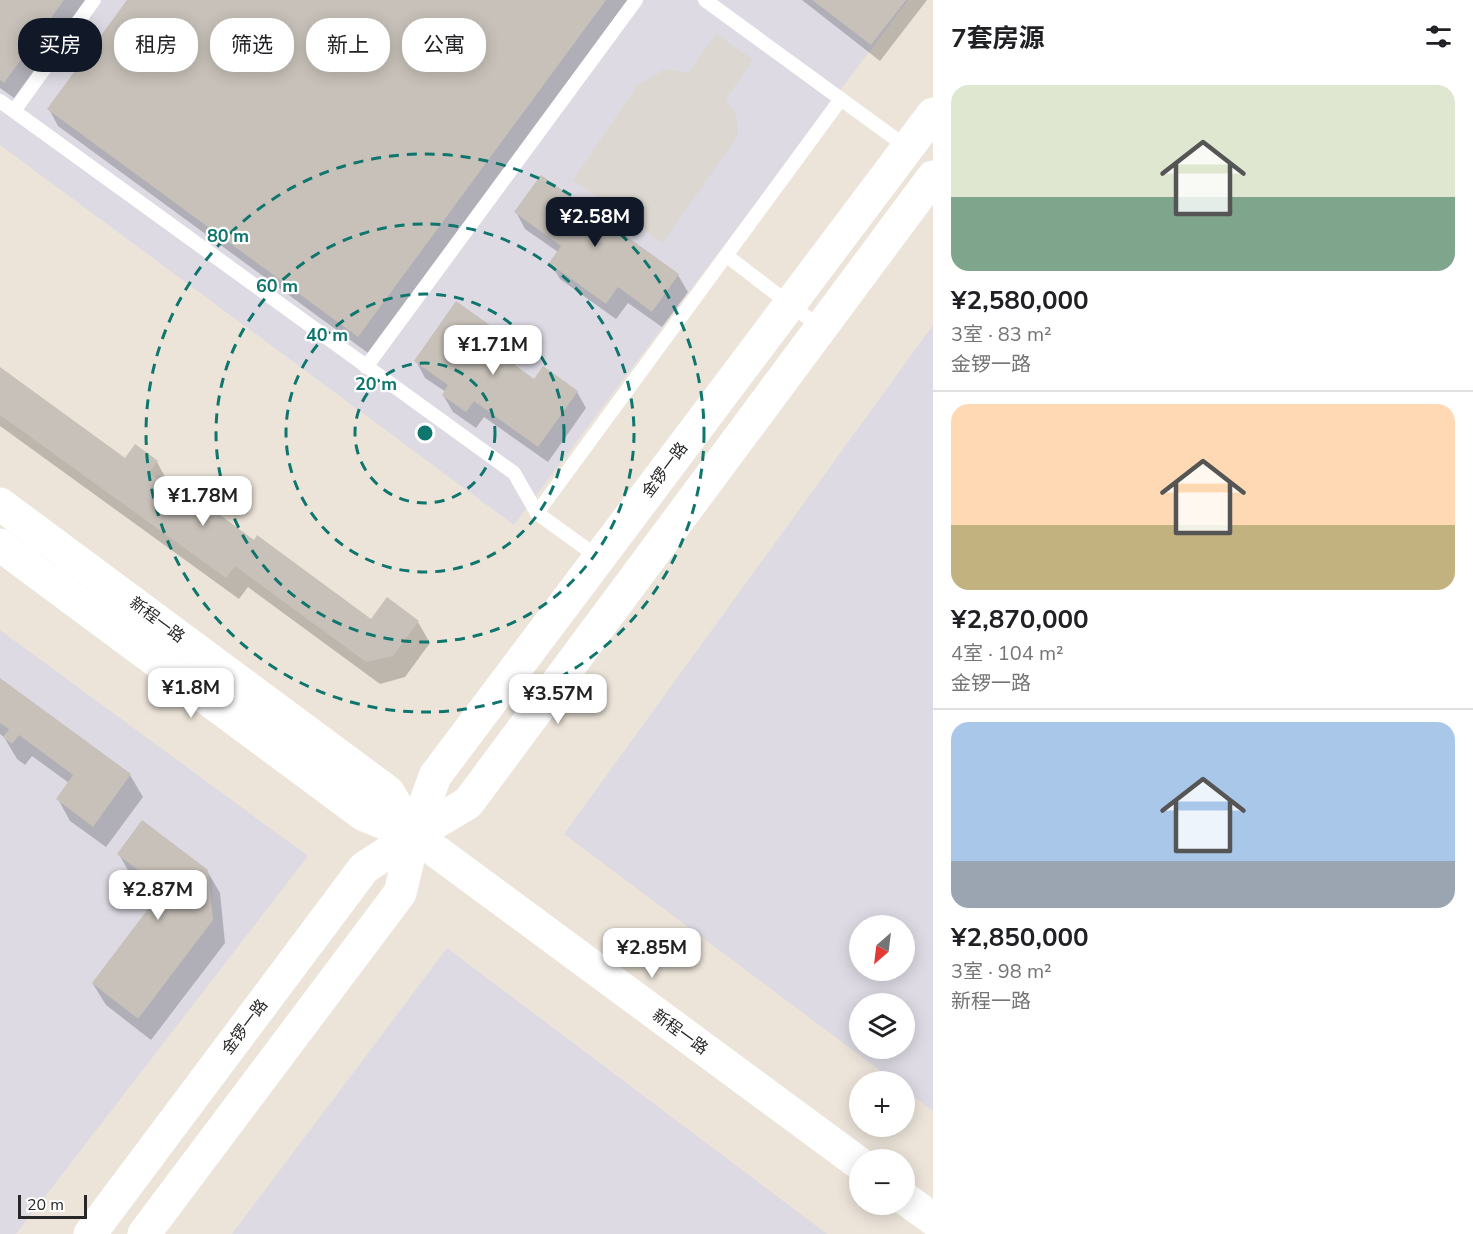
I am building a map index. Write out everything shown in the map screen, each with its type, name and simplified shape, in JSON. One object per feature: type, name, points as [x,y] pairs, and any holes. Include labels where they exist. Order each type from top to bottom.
[{"type":"main road","name":"金锣一路","points":[[144,1234],[400,893],[414,836],[435,776],[933,114]]},
{"type":"main road","name":"金锣一路","points":[[90,1234],[363,868],[468,803],[933,177]]},
{"type":"main road","name":"新程一路","points":[[0,504],[388,792],[414,836]]},
{"type":"main road","name":"新程一路","points":[[0,545],[364,815],[414,836],[849,1156]]},
{"type":"main road","points":[[915,1206],[933,1219]]},
{"type":"lane","points":[[14,111],[94,0]]},
{"type":"lane","points":[[366,367],[636,0]]},
{"type":"lane","points":[[705,0],[908,148]]},
{"type":"lane","points":[[537,513],[841,99]]},
{"type":"lane","points":[[0,101],[514,473],[537,513],[599,558]]},
{"type":"lane","points":[[727,256],[821,328]]},
{"type":"shaded area","points":[[0,0],[908,0],[514,525],[0,145]]},
{"type":"shaded area","points":[[716,34],[753,60],[726,99],[736,114],[738,136],[662,243],[573,180],[637,86],[665,69],[688,73]]},
{"type":"shaded area","points":[[933,325],[933,1111],[915,1098],[915,1071],[881,1071],[865,1059],[915,1059],[915,993],[849,993],[849,1047],[564,834]]},
{"type":"shaded area","points":[[0,630],[308,856],[16,1234],[0,1234]]},
{"type":"shaded area","points":[[447,948],[827,1234],[232,1234]]},
{"type":"building","points":[[0,0],[64,0],[51,18],[18,18],[18,64],[4,83],[0,80]]},
{"type":"building","points":[[127,0],[606,0],[358,337],[47,109],[74,72],[102,72],[102,34]]},
{"type":"building","points":[[812,0],[906,0],[871,45]]},
{"type":"building","points":[[541,175],[679,274],[652,312],[618,287],[606,304],[549,263],[561,246],[514,212]]},
{"type":"building","points":[[456,301],[512,341],[501,355],[534,379],[543,366],[578,391],[538,447],[474,401],[466,412],[442,395],[448,385],[414,361]]},
{"type":"building","points":[[0,367],[125,458],[135,444],[158,461],[149,473],[190,504],[196,497],[254,540],[257,535],[371,619],[387,597],[419,621],[393,656],[366,662],[235,566],[226,578],[0,415]]},
{"type":"building","points":[[0,678],[131,774],[93,827],[56,799],[73,775],[19,735],[12,744],[3,737],[9,729],[0,723]]},
{"type":"building","points":[[142,820],[208,870],[213,920],[138,1019],[92,983],[163,889],[117,854]]}]
